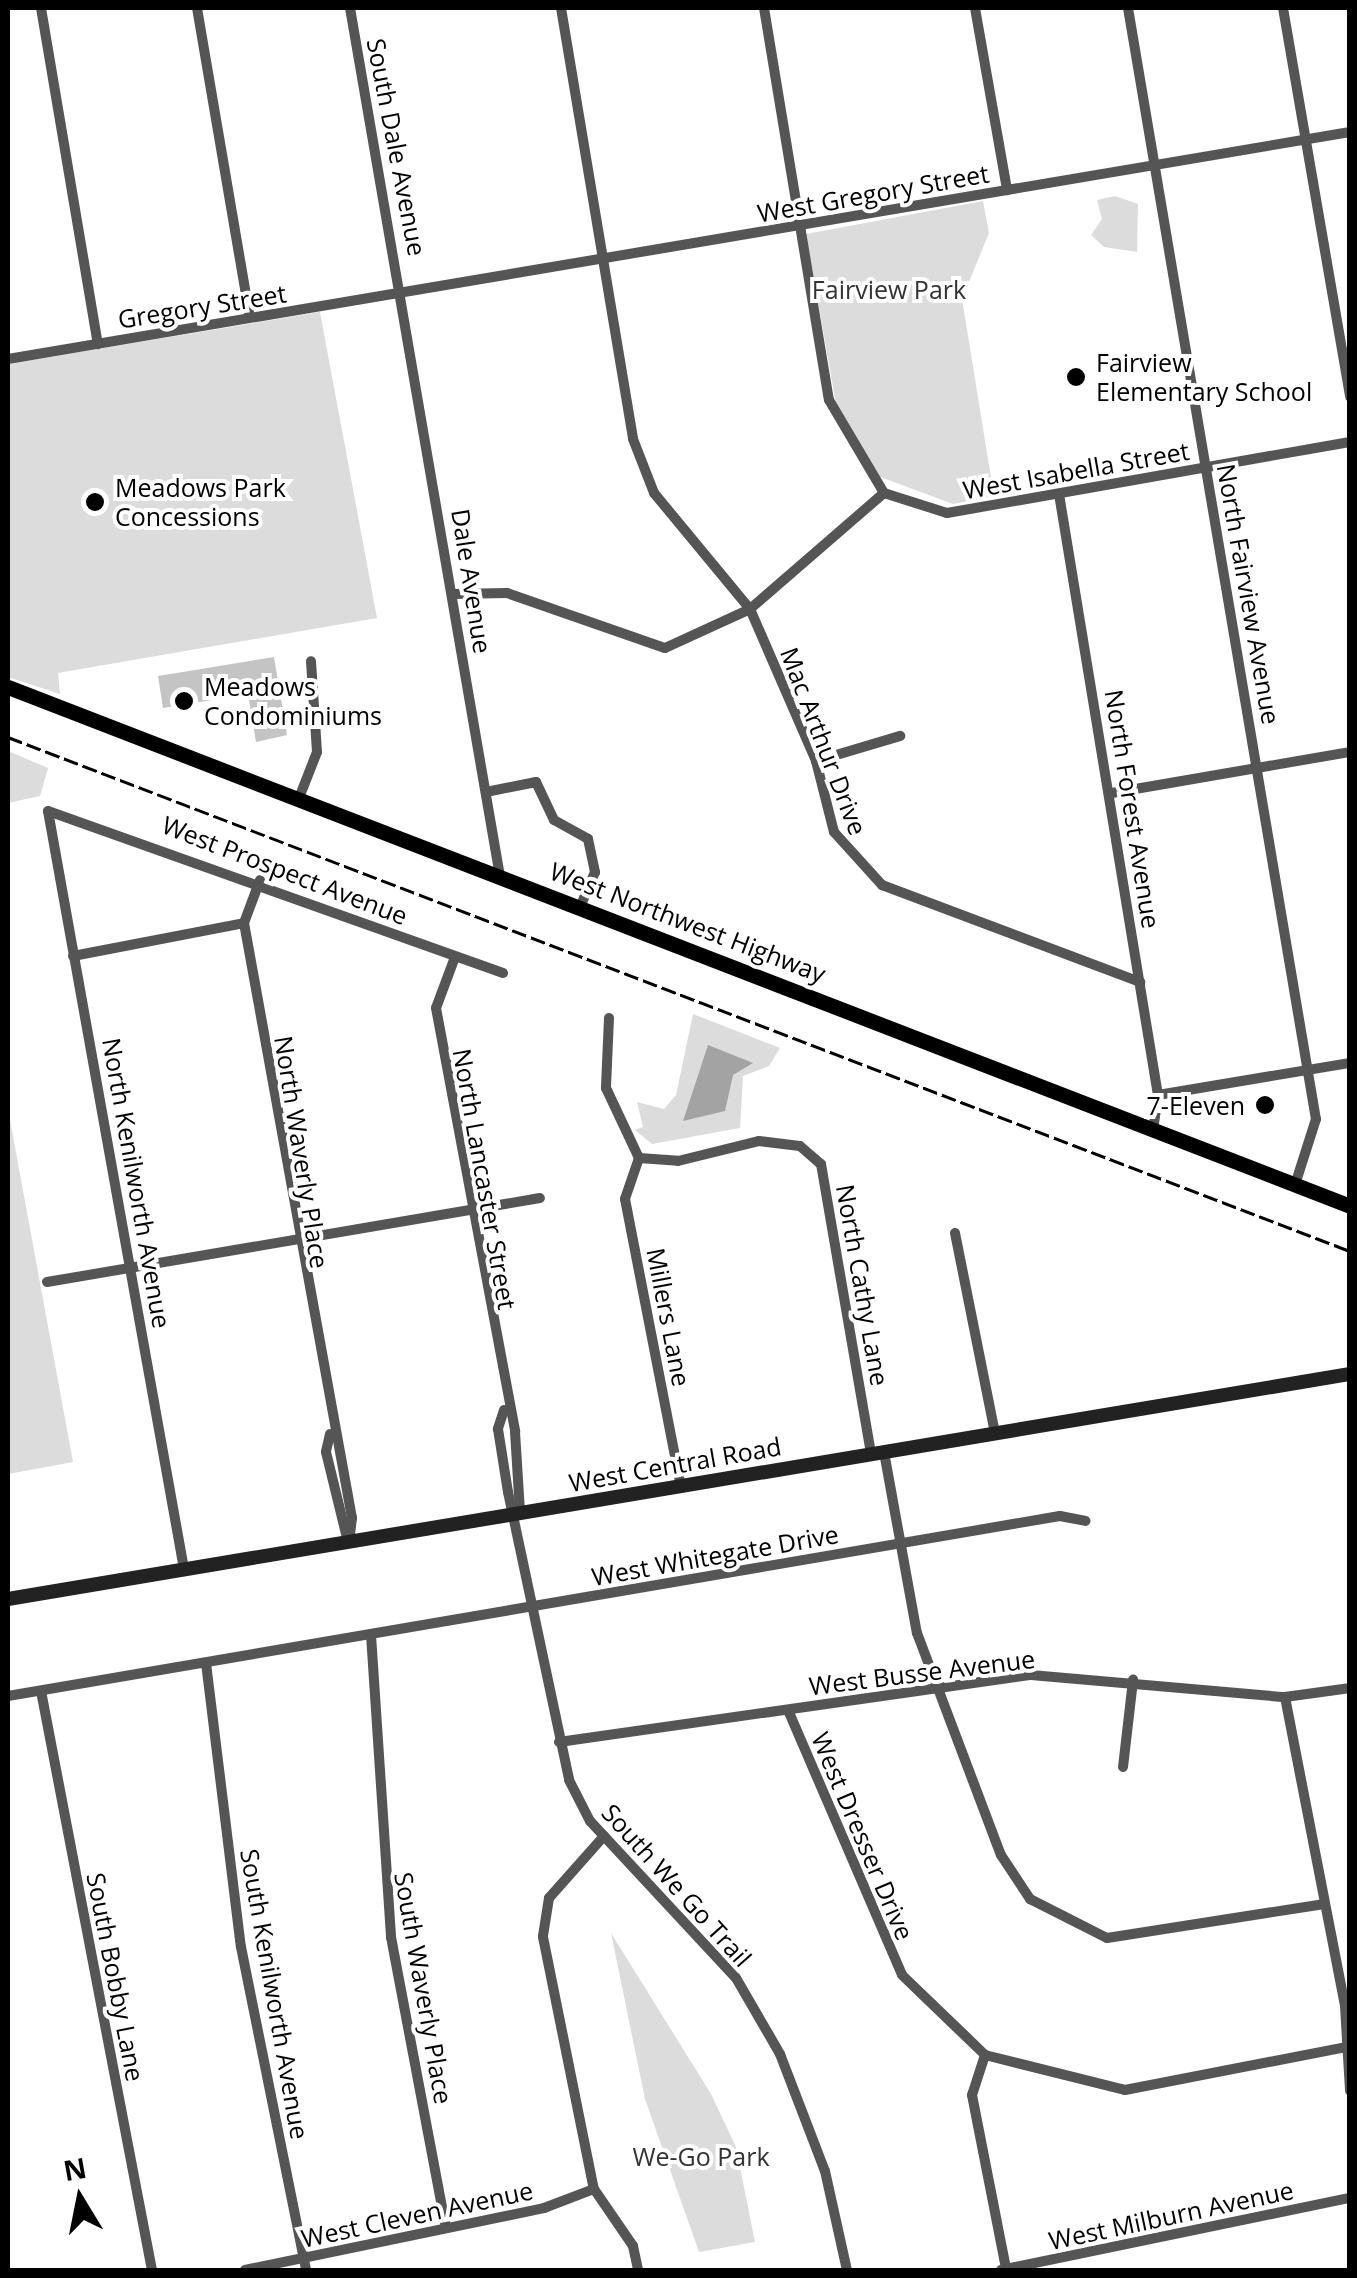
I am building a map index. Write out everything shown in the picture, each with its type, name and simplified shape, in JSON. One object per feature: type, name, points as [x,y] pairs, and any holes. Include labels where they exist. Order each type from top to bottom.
[{"type":"main road","name":"West Northwest Highway","points":[[8,687],[1350,1206]]},
{"type":"main road","name":"West Central Road","points":[[8,1599],[1350,1374]]},
{"type":"street","points":[[41,8],[98,344]]},
{"type":"street","points":[[197,8],[250,318]]},
{"type":"street","name":"South Dale Avenue","points":[[350,8],[404,293]]},
{"type":"street","name":"Mac Arthur Drive","points":[[561,8],[632,439],[654,493],[750,610],[816,761],[834,832],[869,876],[1140,982]]},
{"type":"street","points":[[454,594],[520,596],[592,630],[665,648],[750,610],[884,494],[828,400],[764,8]]},
{"type":"street","points":[[975,8],[1007,190]]},
{"type":"street","name":"North Fairview Avenue","points":[[1128,8],[1259,768],[1316,1126],[1295,1185]]},
{"type":"street","points":[[1283,8],[1350,397]]},
{"type":"street","name":"West Gregory Street","points":[[404,293],[1350,132]]},
{"type":"street","name":"Gregory Street","points":[[8,359],[404,293]]},
{"type":"street","name":"Dale Avenue","points":[[404,293],[500,876]]},
{"type":"street","name":"West Isabella Street","points":[[884,494],[948,513],[1350,442]]},
{"type":"street","name":"North Forest Avenue","points":[[1058,494],[1112,793],[1158,1095],[1153,1131]]},
{"type":"street","points":[[299,798],[317,752],[311,661]]},
{"type":"street","points":[[816,761],[900,736]]},
{"type":"street","points":[[1112,793],[1350,752]]},
{"type":"street","points":[[486,792],[536,782],[554,820],[588,840],[595,872],[580,907]]},
{"type":"street","name":"West Prospect Avenue","points":[[52,806],[503,973]]},
{"type":"street","name":"North Kenilworth Avenue","points":[[52,806],[73,956],[184,1570]]},
{"type":"street","name":"North Waverly Place","points":[[260,880],[244,923],[331,1433],[326,1452],[349,1542]]},
{"type":"street","points":[[73,956],[244,923]]},
{"type":"street","name":"North Lancaster Street","points":[[456,956],[436,1008],[504,1410],[515,1432],[520,1513]]},
{"type":"street","points":[[609,1018],[606,1088],[639,1158]]},
{"type":"street","points":[[1158,1095],[1350,1063]]},
{"type":"street","name":"North Cathy Lane","points":[[639,1158],[678,1161],[759,1141],[800,1146],[821,1164],[877,1452],[936,1686],[1001,1855],[1030,1899],[1060,1921],[1142,1938],[1324,1904]]},
{"type":"street","name":"Millers Lane","points":[[639,1158],[625,1199],[681,1486]]},
{"type":"street","points":[[46,1282],[540,1198]]},
{"type":"street","points":[[955,1233],[995,1433]]},
{"type":"street","name":"South We Go Trail","points":[[520,1513],[560,1742],[578,1801],[604,1836],[736,1978],[780,2054],[825,2171],[847,2270]]},
{"type":"street","name":"West Whitegate Drive","points":[[537,1607],[1060,1516],[1086,1521]]},
{"type":"street","points":[[8,1696],[537,1607]]},
{"type":"street","name":"South Waverly Place","points":[[371,1635],[391,1937],[446,2227]]},
{"type":"street","name":"South Kenilworth Avenue","points":[[206,1663],[241,1947],[305,2265]]},
{"type":"street","name":"West Busse Avenue","points":[[560,1742],[1031,1675],[1134,1680],[1285,1697],[1350,1688]]},
{"type":"street","points":[[1123,1767],[1134,1680]]},
{"type":"street","name":"South Bobby Lane","points":[[41,1691],[152,2270]]},
{"type":"street","points":[[1285,1697],[1347,2005],[1342,2048],[1350,2091]]},
{"type":"street","name":"West Dresser Drive","points":[[788,1710],[902,1975],[985,2056]]},
{"type":"street","points":[[604,1836],[549,1898],[543,1937],[594,2189],[633,2246],[638,2270]]},
{"type":"street","points":[[1004,2270],[972,2095],[985,2056],[1126,2090],[1342,2048]]},
{"type":"street","name":"West Cleven Avenue","points":[[245,2270],[305,2265],[594,2189]]},
{"type":"street","name":"West Milburn Avenue","points":[[1004,2270],[1350,2198]]},
{"type":"green space","points":[[1115,196],[1138,204],[1137,252],[1104,247],[1091,235],[1102,219],[1097,200]]},
{"type":"green space","name":"Fairview Park","points":[[983,201],[989,233],[962,299],[994,496],[953,504],[875,475],[838,415],[806,234]]},
{"type":"green space","points":[[320,312],[377,618],[58,673],[60,694],[8,677],[8,364]]},
{"type":"green space","points":[[8,751],[48,768],[40,796],[8,803]]},
{"type":"green space","points":[[693,1014],[780,1048],[769,1066],[743,1076],[740,1128],[652,1144],[635,1130],[643,1127],[637,1102],[664,1109],[676,1095]]},
{"type":"green space","points":[[8,1109],[73,1462],[8,1474]]},
{"type":"green space","name":"We-Go Park","points":[[611,1933],[711,2094],[736,2147],[755,2242],[699,2252],[645,2099]]},
{"type":"shaded area","points":[[708,1045],[753,1063],[733,1075],[725,1111],[683,1121]]},
{"type":"building","name":"Meadows Condominiums","points":[[274,657],[287,735],[256,742],[248,694],[163,708],[158,676]]},
{"type":"railway","points":[[8,737],[1350,1251]]},
{"type":"place","name":"Fairview Elementary School","points":[[1076,377]]},
{"type":"place","name":"Meadows Park Concessions","points":[[95,502]]},
{"type":"place","name":"Meadows Condominiums","points":[[184,701]]},
{"type":"place","name":"7-Eleven","points":[[1265,1105]]}]
